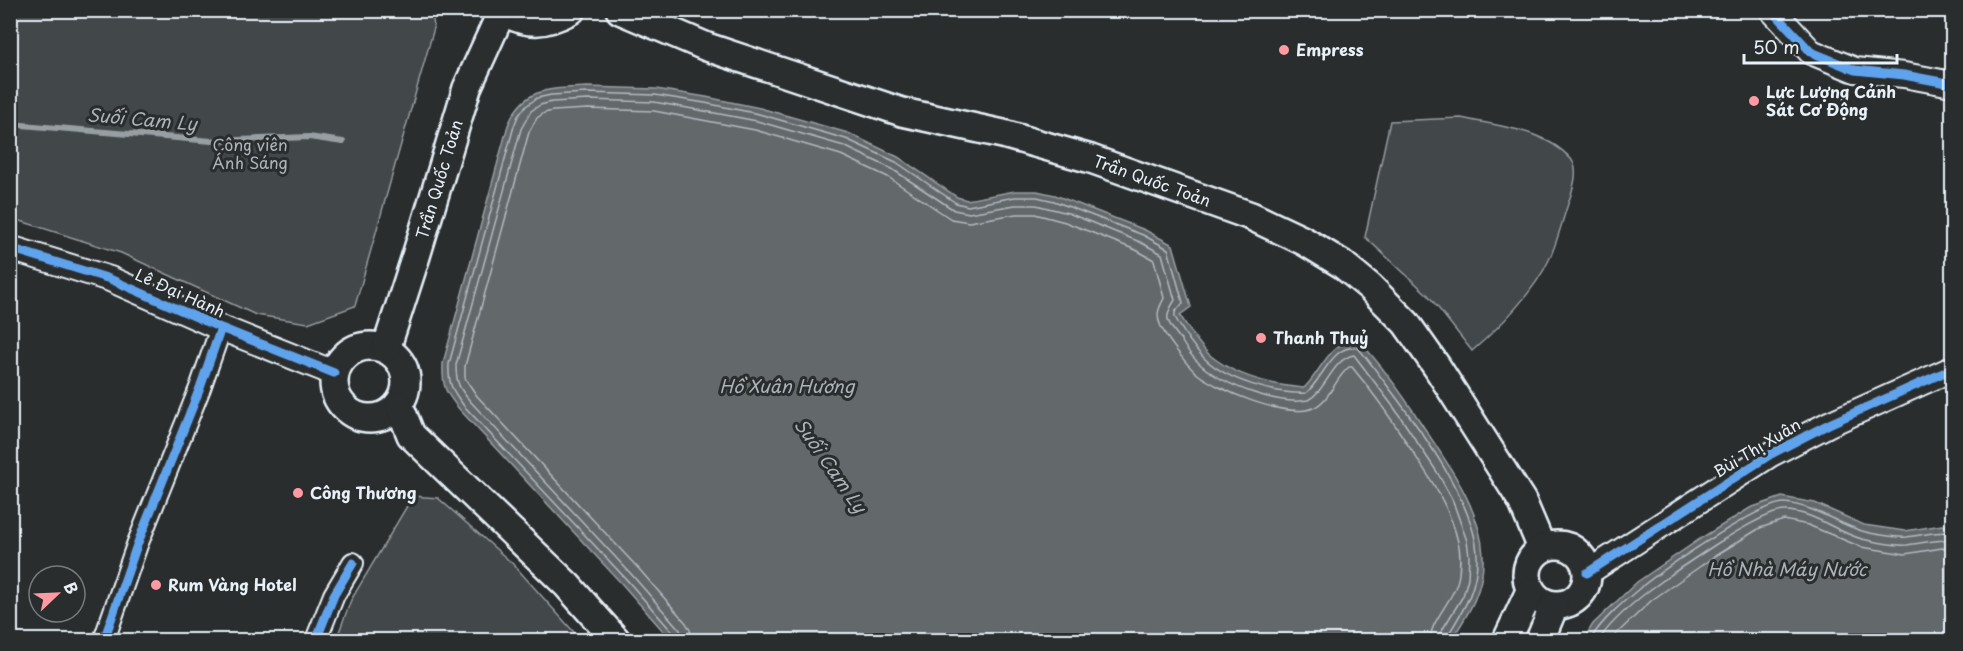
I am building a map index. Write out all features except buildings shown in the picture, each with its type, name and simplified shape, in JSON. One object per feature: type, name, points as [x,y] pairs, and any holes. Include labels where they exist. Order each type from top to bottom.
[{"type":"main road","points":[[502,11],[519,20],[537,22],[555,19],[571,10]]},
{"type":"main road","name":"Trần Quốc Toản","points":[[386,349],[467,88],[502,11]]},
{"type":"main road","name":"Trần Quốc Toản","points":[[638,13],[707,47],[902,112],[1003,134],[1092,159],[1251,216],[1304,241],[1342,264],[1370,287],[1406,323],[1437,367],[1522,501],[1542,548]]},
{"type":"main road","points":[[365,345],[386,349],[402,364],[406,385],[404,395],[399,405],[381,417],[370,419],[359,417],[341,405],[333,384],[334,373],[345,354],[354,348],[365,345]]},
{"type":"main road","points":[[399,405],[411,435],[567,585],[616,640]]},
{"type":"main road","points":[[1552,545],[1563,545],[1573,549],[1581,556],[1587,573],[1582,593],[1575,601],[1565,605],[1554,606],[1538,599],[1530,591],[1527,581],[1530,560],[1542,548],[1552,545]]},
{"type":"main road","points":[[1507,640],[1530,591]]},
{"type":"main road","points":[[1540,640],[1554,606]]},
{"type":"street","points":[[1772,10],[1811,52],[1856,70],[1904,75],[1953,84]]},
{"type":"street","name":"Lê Đại Hành","points":[[12,249],[110,279],[221,328],[334,373]]},
{"type":"street","points":[[104,640],[137,545],[200,388],[221,328]]},
{"type":"street","name":"Bùi Thị Xuân","points":[[1587,573],[1771,454],[1829,424],[1953,369]]},
{"type":"street","points":[[316,640],[334,595],[353,563]]},
{"type":"green space","name":"Công viên Ánh Sáng","points":[[11,10],[432,11],[434,28],[355,306],[308,323],[256,315],[121,253],[11,218]]},
{"type":"green space","points":[[1461,118],[1520,130],[1548,141],[1571,159],[1575,170],[1573,189],[1559,234],[1542,272],[1515,309],[1472,351],[1428,295],[1365,237],[1390,121]]},
{"type":"green space","points":[[413,496],[438,498],[513,564],[581,640],[336,640],[351,600]]},
{"type":"water","name":"Hồ Xuân Hương","points":[[562,88],[656,89],[760,108],[848,133],[898,157],[957,197],[967,200],[1015,191],[1037,191],[1055,195],[1145,230],[1173,245],[1191,307],[1180,315],[1198,342],[1221,363],[1255,379],[1304,388],[1334,350],[1350,342],[1360,342],[1392,381],[1441,453],[1461,486],[1476,520],[1481,537],[1483,567],[1479,589],[1464,620],[1452,639],[671,640],[460,410],[448,394],[443,378],[443,363],[508,125],[522,103],[531,96]]},
{"type":"water","name":"Hồ Nhà Máy Nước","points":[[1782,497],[1815,503],[1864,525],[1905,531],[1942,525],[1952,526],[1952,640],[1583,640],[1593,624],[1637,582],[1750,508]]},
{"type":"waterway","name":"Suối Cam Ly","points":[[10,124],[212,141],[309,137],[343,142]]},
{"type":"cycle path","points":[[1772,10],[1811,52],[1855,70],[1904,75],[1952,84]]},
{"type":"cycle path","points":[[10,248],[110,279],[221,328],[334,373]]},
{"type":"cycle path","points":[[104,640],[137,545],[200,388],[221,328]]},
{"type":"cycle path","points":[[1587,573],[1771,454],[1829,424],[1952,369]]},
{"type":"cycle path","points":[[316,640],[334,595],[353,563]]},
{"type":"place","name":"Empress","points":[[1284,50]]},
{"type":"place","name":"Lực Lượng Cảnh Sát Cơ Động","points":[[1754,101]]},
{"type":"place","name":"Thanh Thuỷ","points":[[1261,338]]},
{"type":"place","name":"Công Thương","points":[[298,493]]},
{"type":"place","name":"Rum Vàng Hotel","points":[[156,585]]}]
